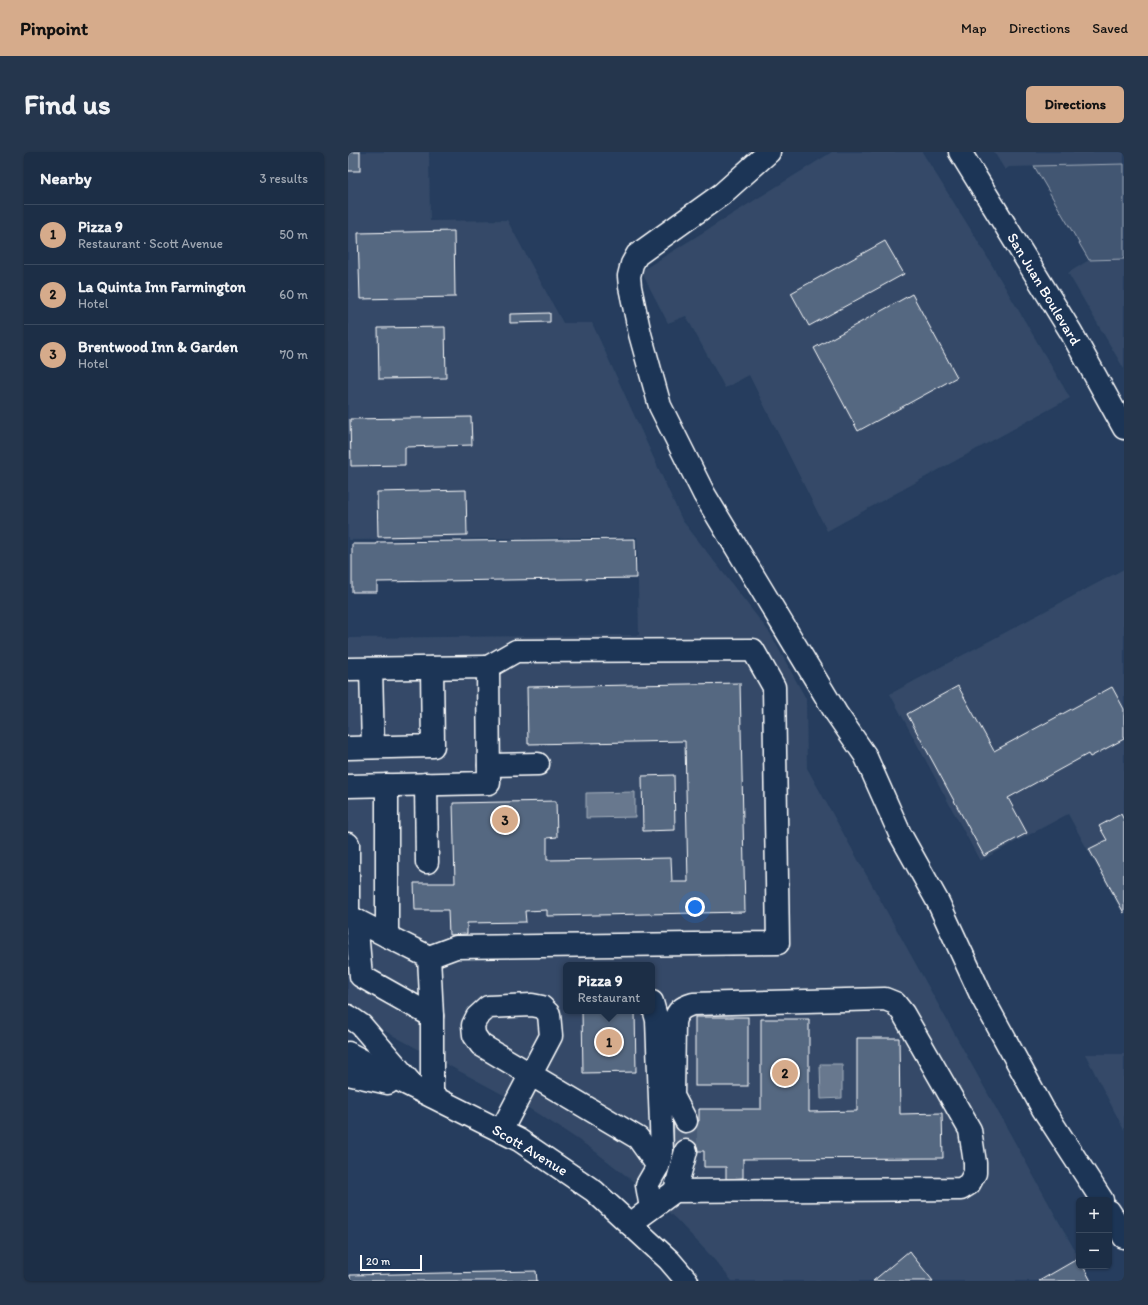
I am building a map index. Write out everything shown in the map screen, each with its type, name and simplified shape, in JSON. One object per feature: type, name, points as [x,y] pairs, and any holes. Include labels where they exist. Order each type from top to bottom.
[{"type":"main road","points":[[769,152],[722,194],[637,255],[632,264],[629,276],[630,287],[640,334],[660,406],[704,494],[836,712],[865,755],[900,834],[938,902],[982,997],[1043,1109],[1100,1197]]},
{"type":"main road","name":"San Juan Boulevard","points":[[960,152],[1071,332],[1124,428]]},
{"type":"main road","points":[[348,669],[488,667],[516,650],[753,650],[774,687],[778,943],[456,947],[429,957],[348,916],[348,844]]},
{"type":"main road","points":[[348,786],[489,783],[488,667]]},
{"type":"main road","points":[[348,748],[433,746],[432,668]]},
{"type":"main road","points":[[371,669],[373,747]]},
{"type":"main road","points":[[489,765],[538,764]]},
{"type":"main road","points":[[426,784],[427,862]]},
{"type":"main road","points":[[387,785],[387,936]]},
{"type":"main road","points":[[356,920],[361,976],[432,1016]]},
{"type":"main road","points":[[424,1093],[432,1016],[429,957]]},
{"type":"main road","points":[[630,1224],[675,1191],[961,1189],[969,1184],[975,1173],[970,1130],[903,1013],[895,1003],[885,999],[694,1004],[684,1006],[677,1013],[674,1022],[674,1096],[686,1121]]},
{"type":"main road","points":[[651,1208],[647,1185],[658,1166],[662,1152],[657,1020],[655,1013]]},
{"type":"main road","points":[[348,1016],[361,1025],[424,1093]]},
{"type":"main road","name":"Scott Avenue","points":[[348,1053],[519,1140],[594,1191],[670,1260],[688,1281]]},
{"type":"main road","points":[[348,1074],[424,1093]]},
{"type":"main road","points":[[501,1131],[531,1074],[638,1138],[658,1166]]},
{"type":"main road","points":[[675,1191],[686,1151]]},
{"type":"main road","points":[[1112,1216],[1124,1237]]},
{"type":"shaded area","points":[[348,152],[429,152],[430,221],[507,220],[563,323],[592,323],[682,520],[770,633],[806,699],[807,768],[1076,1253],[1076,1269],[1086,1269],[1092,1281],[732,1281],[676,1219],[629,1178],[592,1149],[530,1109],[392,1035],[369,1021],[348,1002],[348,638],[639,635],[637,537],[348,540]]},
{"type":"shaded area","points":[[832,152],[922,152],[976,238],[1070,398],[827,531],[749,375],[725,388],[686,316],[668,323],[641,271]]},
{"type":"shaded area","points":[[994,152],[1124,152],[1124,164],[1009,167],[1005,170]]},
{"type":"shaded area","points":[[1124,164],[1124,259],[1089,260],[1034,166]]},
{"type":"shaded area","points":[[1124,259],[1124,369],[1068,273],[1089,260]]},
{"type":"shaded area","points":[[1124,569],[1124,916],[1068,814],[980,861],[890,694]]},
{"type":"shaded area","points":[[635,792],[635,817],[586,818],[586,793]]},
{"type":"shaded area","points":[[1085,1054],[1124,1054],[1124,1130]]},
{"type":"shaded area","points":[[820,1064],[842,1064],[842,1098],[821,1099]]},
{"type":"building","points":[[348,152],[360,152],[360,171],[348,171]]},
{"type":"building","points":[[454,231],[455,297],[360,299],[358,233]]},
{"type":"building","points":[[885,241],[904,274],[809,326],[791,293]]},
{"type":"building","points":[[912,294],[957,377],[858,431],[814,348]]},
{"type":"building","points":[[550,313],[550,322],[510,323],[510,314]]},
{"type":"building","points":[[445,327],[446,378],[379,379],[378,328]]},
{"type":"building","points":[[471,417],[472,445],[405,447],[405,465],[351,466],[350,419]]},
{"type":"building","points":[[466,490],[467,535],[378,537],[377,492]]},
{"type":"building","points":[[635,539],[636,578],[377,582],[377,592],[352,592],[352,544],[377,544],[377,542]]},
{"type":"building","points":[[740,683],[745,912],[547,916],[547,910],[525,911],[526,922],[467,923],[467,934],[449,935],[448,910],[415,910],[414,883],[455,883],[453,803],[556,801],[557,837],[547,838],[547,860],[671,858],[672,882],[688,882],[685,741],[528,744],[527,687]]},
{"type":"building","points":[[958,686],[994,751],[1112,687],[1124,709],[1124,739],[1090,757],[1088,754],[1008,798],[1027,833],[984,856],[907,714]]},
{"type":"building","points":[[674,775],[675,830],[643,831],[642,776]]},
{"type":"building","points":[[1121,814],[1124,820],[1124,913],[1089,849],[1107,840],[1099,826]]},
{"type":"building","points":[[582,1014],[635,1014],[636,1072],[583,1073]]},
{"type":"building","points":[[695,1017],[748,1017],[748,1086],[695,1086]]},
{"type":"building","points":[[761,1019],[809,1019],[809,1112],[857,1111],[857,1038],[899,1038],[900,1114],[942,1113],[943,1158],[743,1159],[743,1178],[726,1179],[726,1167],[704,1167],[704,1151],[673,1151],[673,1121],[699,1121],[699,1109],[761,1109]]},
{"type":"building","points":[[909,1251],[933,1281],[873,1281]]},
{"type":"building","points":[[1076,1260],[1076,1269],[1085,1269],[1091,1281],[1039,1281]]},
{"type":"building","points":[[536,1271],[537,1281],[350,1281],[350,1275]]},
{"type":"tunnel","points":[[686,1121],[686,1151]]},
{"type":"place","name":"Brentwood Inn & Garden","points":[[505,820]]},
{"type":"place","name":"Pizza 9","points":[[609,1042]]},
{"type":"place","name":"La Quinta Inn Farmington","points":[[785,1073]]}]
